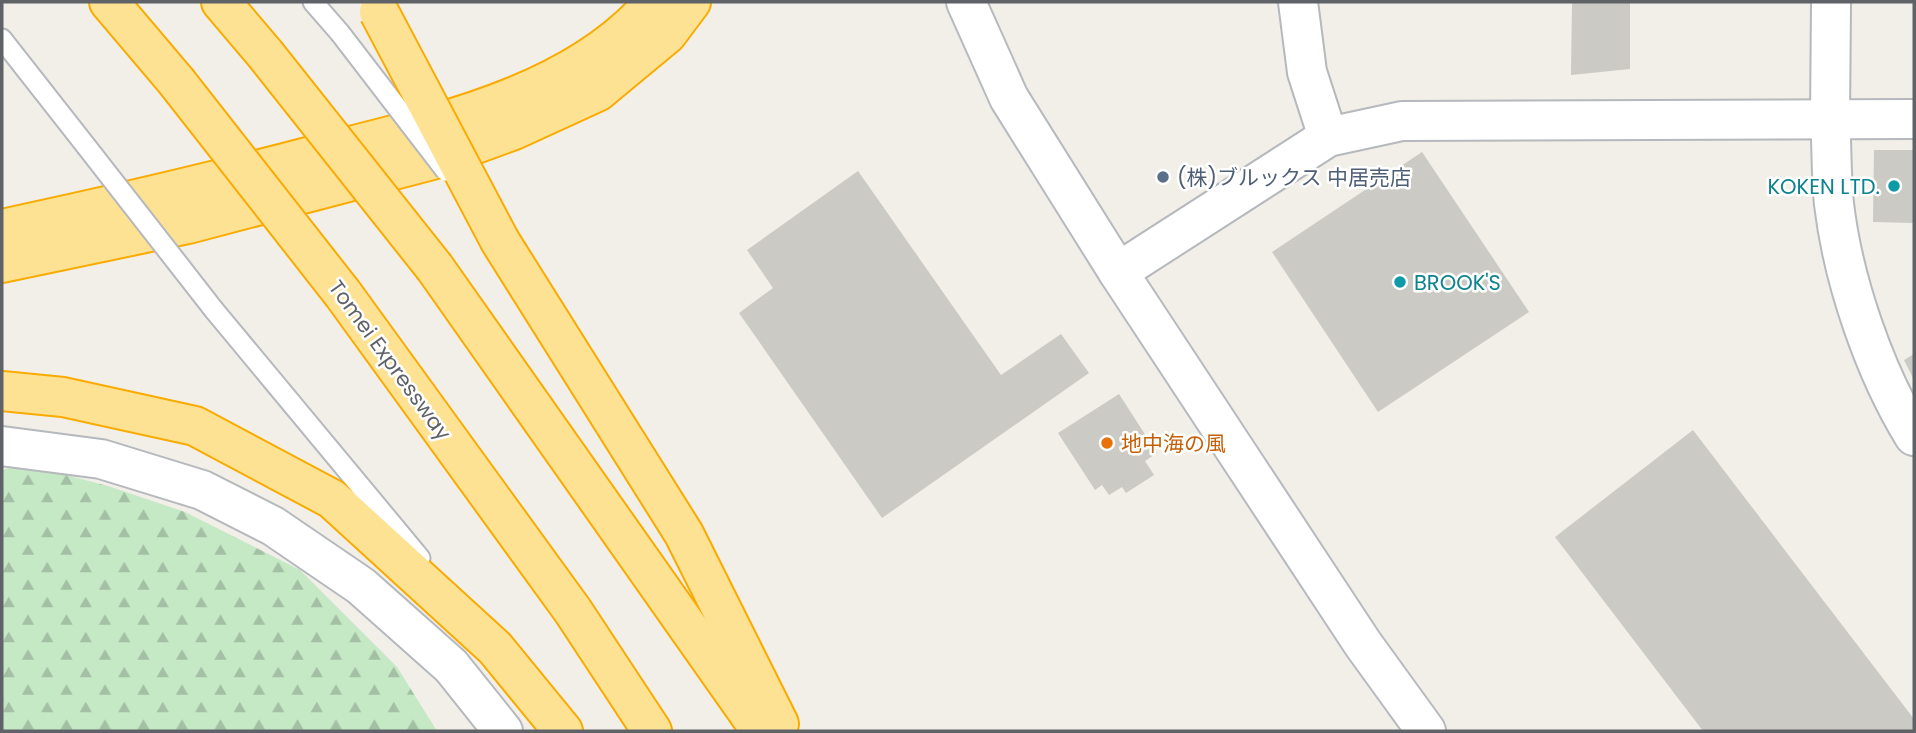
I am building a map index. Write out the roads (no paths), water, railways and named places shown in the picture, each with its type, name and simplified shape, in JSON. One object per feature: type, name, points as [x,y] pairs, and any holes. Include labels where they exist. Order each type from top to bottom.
[{"type":"highway","name":"Tomei Expressway","points":[[109,2],[176,81],[343,294],[573,611],[652,731]]},
{"type":"highway","points":[[220,2],[266,55],[435,268],[761,731]]},
{"type":"highway","points":[[2,229],[203,184],[460,118],[513,97],[575,66],[606,44],[654,2]]},
{"type":"highway","points":[[2,263],[188,224],[432,160],[514,130],[597,92],[667,34],[691,2]]},
{"type":"highway","points":[[376,7],[500,241],[684,534],[782,731]]},
{"type":"highway","points":[[2,391],[63,397],[195,426],[332,499],[495,648],[563,731]]},
{"type":"street","points":[[966,2],[1009,97],[1118,272],[1363,644],[1426,731]]},
{"type":"street","points":[[1298,2],[1307,72],[1328,137]]},
{"type":"street","points":[[1831,2],[1830,118],[1834,205],[1848,274],[1869,343],[1899,411],[1914,436]]},
{"type":"street","points":[[1118,272],[1328,137],[1402,121],[1914,119]]},
{"type":"street","points":[[2,446],[101,459],[202,489],[273,526],[361,586],[441,657],[503,731]]},
{"type":"lane","points":[[313,2],[340,33],[500,241]]},
{"type":"lane","points":[[2,38],[214,310],[495,648]]},
{"type":"place","name":"(株)ブルックス 中居売店","points":[[1163,177]]},
{"type":"place","name":"KOKEN LTD.","points":[[1894,186]]},
{"type":"place","name":"BROOK'S","points":[[1400,282]]},
{"type":"place","name":"地中海の風","points":[[1107,443]]}]
